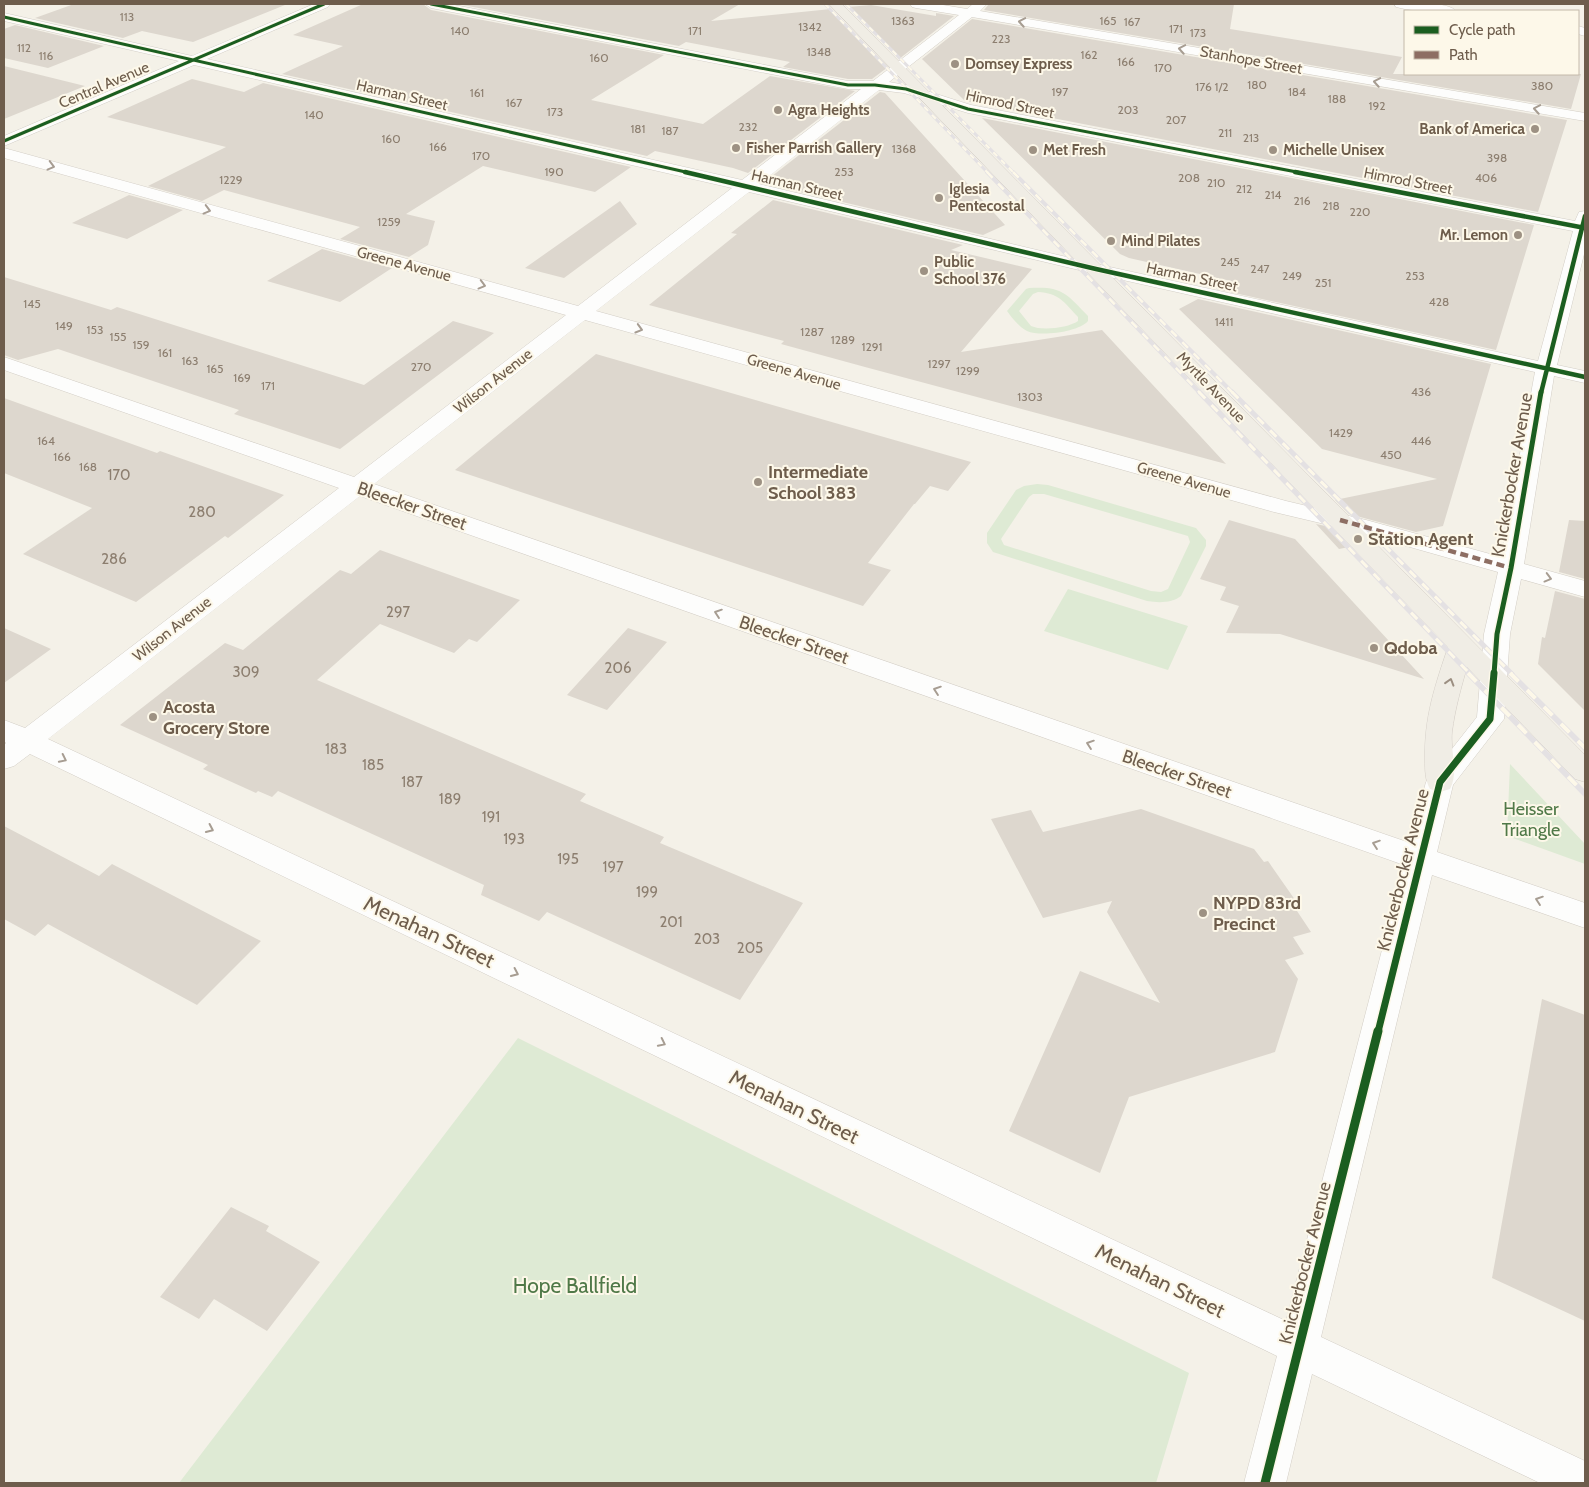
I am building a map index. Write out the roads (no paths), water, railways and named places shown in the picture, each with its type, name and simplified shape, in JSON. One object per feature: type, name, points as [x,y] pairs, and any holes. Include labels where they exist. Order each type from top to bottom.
[{"type":"main road","name":"Myrtle Avenue","points":[[835,4],[1096,269],[1585,772]]},
{"type":"main road","points":[[1440,782],[1438,734],[1444,701],[1461,646]]},
{"type":"street","name":"Central Avenue","points":[[4,141],[324,4]]},
{"type":"street","name":"Himrod Street","points":[[432,4],[848,85],[875,85],[906,89],[968,109],[1584,224]]},
{"type":"street","name":"Stanhope Street","points":[[916,4],[1585,117]]},
{"type":"street","name":"Wilson Avenue","points":[[11,744],[356,487],[981,4]]},
{"type":"street","points":[[1400,4],[1443,10]]},
{"type":"street","name":"Harman Street","points":[[4,17],[746,186],[1096,269],[1585,377]]},
{"type":"street","name":"Greene Avenue","points":[[4,153],[1282,507],[1340,520],[1585,589]]},
{"type":"street","name":"Knickerbocker Avenue","points":[[1265,1483],[1440,782],[1490,720],[1497,634],[1511,568],[1546,368],[1584,224]]},
{"type":"street","name":"Bleecker Street","points":[[4,363],[1585,916]]},
{"type":"street","name":"Menahan Street","points":[[11,744],[1585,1483]]},
{"type":"railway","points":[[825,4],[988,173]]},
{"type":"railway","points":[[846,4],[1014,173]]},
{"type":"railway","points":[[987,172],[1200,393]]},
{"type":"railway","points":[[1013,172],[1233,393]]},
{"type":"railway","points":[[1199,392],[1470,674]]},
{"type":"railway","points":[[1232,392],[1512,674]]},
{"type":"railway","points":[[1468,673],[1585,794]]},
{"type":"railway","points":[[1510,673],[1585,748]]},
{"type":"place","name":"Domsey Express","points":[[955,64]]},
{"type":"place","name":"Agra Heights","points":[[778,110]]},
{"type":"place","name":"Bank of America","points":[[1535,129]]},
{"type":"place","name":"Fisher Parrish Gallery","points":[[736,148]]},
{"type":"place","name":"Met Fresh","points":[[1033,150]]},
{"type":"place","name":"Michelle Unisex","points":[[1273,150]]},
{"type":"place","name":"Iglesia Pentecostal","points":[[939,198]]},
{"type":"place","name":"Mr. Lemon","points":[[1518,235]]},
{"type":"place","name":"Mind Pilates","points":[[1111,241]]},
{"type":"place","name":"Public School 376","points":[[924,271]]},
{"type":"place","name":"Intermediate School 383","points":[[758,482]]},
{"type":"place","name":"Station Agent","points":[[1358,539]]},
{"type":"place","name":"Qdoba","points":[[1374,648]]},
{"type":"place","name":"Acosta Grocery Store","points":[[153,717]]},
{"type":"place","name":"NYPD 83rd Precinct","points":[[1203,913]]},
{"type":"park label","name":"Heisser Triangle","points":[[1531,820]]},
{"type":"park label","name":"Hope Ballfield","points":[[575,1286]]}]
